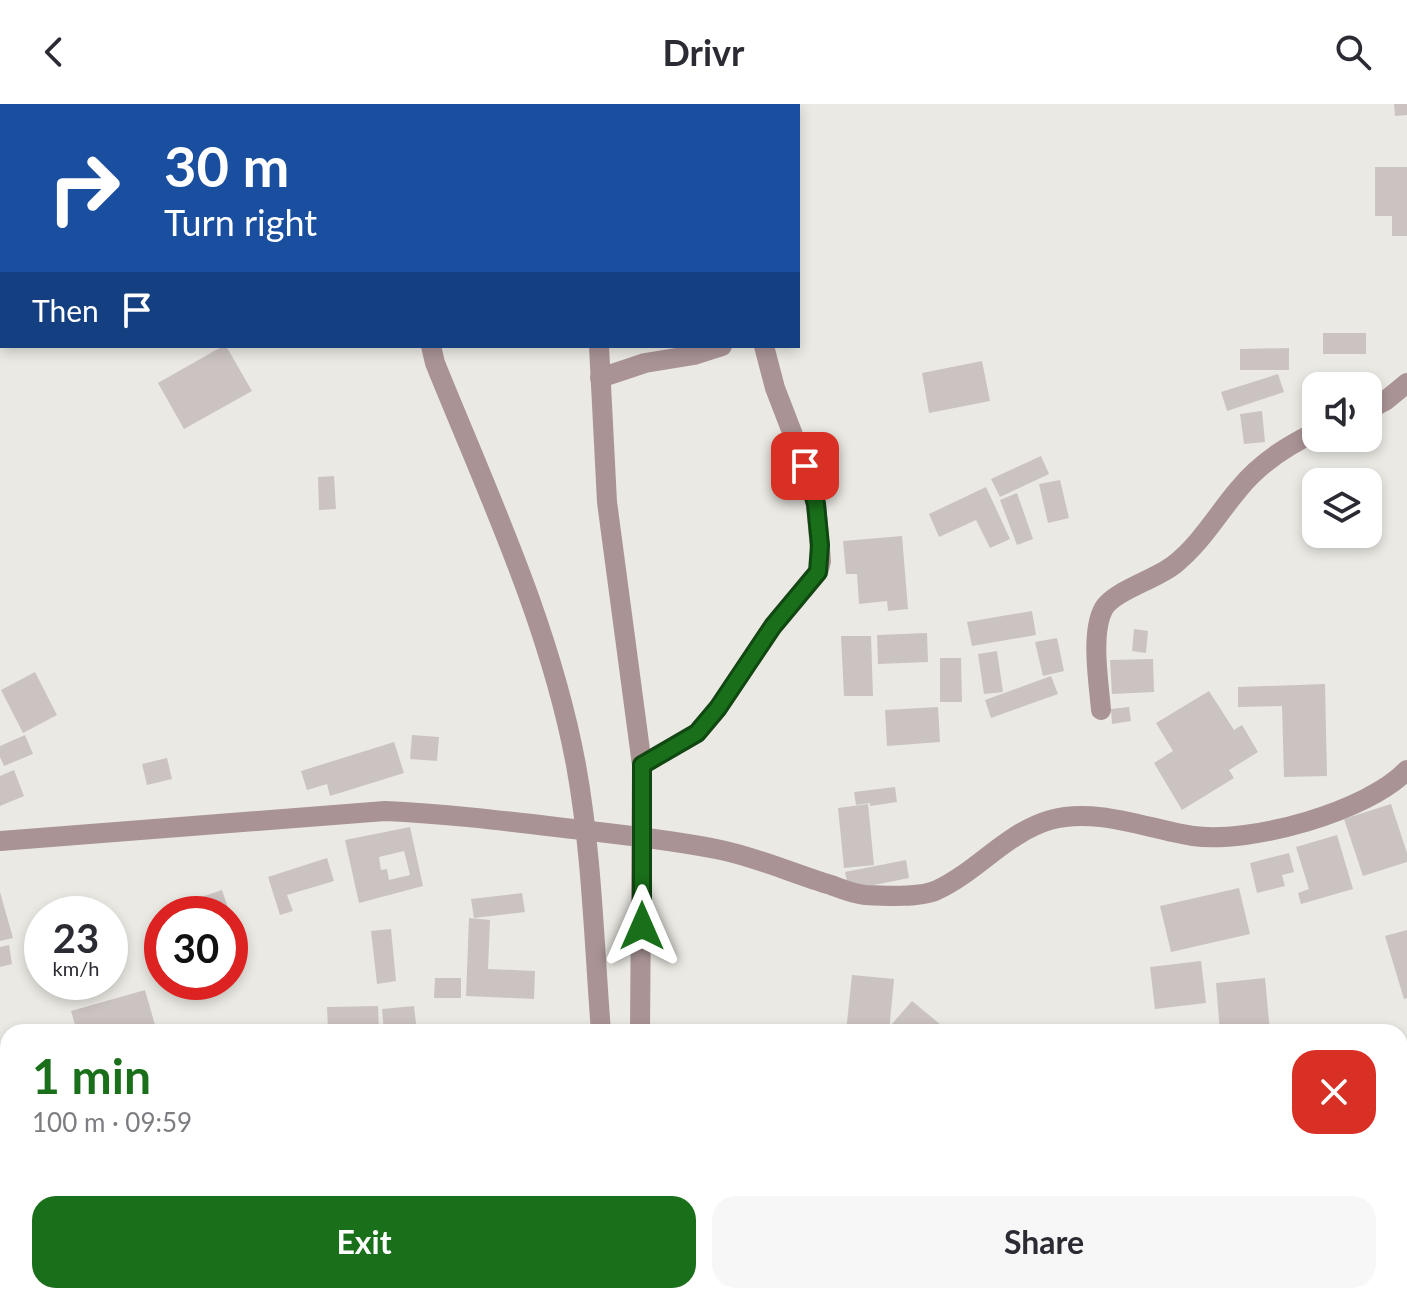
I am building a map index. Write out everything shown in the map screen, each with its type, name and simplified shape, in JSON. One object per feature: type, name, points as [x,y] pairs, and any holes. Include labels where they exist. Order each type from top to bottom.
[{"type":"street","points":[[431,348],[529,596],[576,762],[587,830],[600,1024]]},
{"type":"street","points":[[599,348],[607,502],[642,765],[640,1024]]},
{"type":"street","points":[[600,378],[645,363],[717,348]]},
{"type":"street","points":[[642,765],[697,733],[718,708],[773,626],[818,572],[820,545],[816,504],[775,388],[765,348]]},
{"type":"street","points":[[1382,403],[1407,383]]},
{"type":"street","points":[[1101,710],[1097,670],[1098,629],[1106,604],[1174,565],[1193,549],[1239,488],[1288,447],[1302,440]]},
{"type":"street","points":[[0,841],[385,811],[531,822],[642,837],[743,855],[861,895],[900,896],[936,891],[990,856],[1011,837],[1048,820],[1090,818],[1129,821],[1195,837],[1271,831],[1320,817],[1376,795],[1407,770]]},
{"type":"building","points":[[1394,104],[1407,104],[1407,115],[1395,116]]},
{"type":"building","points":[[1375,167],[1407,167],[1407,236],[1392,236],[1392,216],[1375,216]]},
{"type":"building","points":[[1323,333],[1366,333],[1366,354],[1323,354]]},
{"type":"building","points":[[219,348],[227,348],[252,391],[184,429],[158,383]]},
{"type":"building","points":[[1289,348],[1289,370],[1240,370],[1240,349]]},
{"type":"building","points":[[982,361],[990,401],[929,413],[922,373]]},
{"type":"building","points":[[1278,374],[1284,392],[1227,411],[1221,392]]},
{"type":"building","points":[[1262,411],[1265,442],[1244,444],[1240,414]]},
{"type":"building","points":[[1041,456],[1049,474],[1000,497],[991,479]]},
{"type":"building","points":[[334,476],[336,509],[319,510],[318,477]]},
{"type":"building","points":[[1060,480],[1069,518],[1048,523],[1039,484]]},
{"type":"building","points":[[986,487],[1010,539],[990,548],[976,520],[939,537],[929,514]]},
{"type":"building","points":[[1017,493],[1033,539],[1017,545],[1000,500]]},
{"type":"building","points":[[902,536],[908,609],[888,611],[887,601],[859,604],[857,574],[846,574],[843,541]]},
{"type":"building","points":[[1032,611],[1036,635],[972,646],[967,622]]},
{"type":"building","points":[[1134,629],[1148,631],[1146,653],[1132,651]]},
{"type":"building","points":[[927,633],[928,662],[878,664],[877,635]]},
{"type":"building","points":[[841,636],[871,636],[873,696],[844,696]]},
{"type":"building","points":[[1057,638],[1064,671],[1043,676],[1035,642]]},
{"type":"building","points":[[997,651],[1003,692],[984,694],[978,654]]},
{"type":"building","points":[[940,658],[961,658],[962,702],[940,702]]},
{"type":"building","points":[[1153,659],[1154,692],[1112,694],[1110,660]]},
{"type":"building","points":[[35,672],[57,715],[23,733],[1,690]]},
{"type":"building","points":[[1051,676],[1058,694],[991,718],[985,700]]},
{"type":"building","points":[[1325,684],[1327,776],[1284,777],[1282,706],[1238,707],[1238,687]]},
{"type":"building","points":[[1209,691],[1234,730],[1242,725],[1258,752],[1229,770],[1234,778],[1182,810],[1154,763],[1173,751],[1156,723]]},
{"type":"building","points":[[938,707],[940,742],[887,746],[885,710]]},
{"type":"building","points":[[1129,707],[1131,721],[1112,724],[1111,709]]},
{"type":"building","points":[[25,735],[33,754],[4,766],[0,746]]},
{"type":"building","points":[[412,735],[439,737],[437,761],[410,759]]},
{"type":"building","points":[[394,742],[404,773],[330,796],[327,784],[307,790],[301,771]]},
{"type":"building","points":[[167,758],[172,779],[147,785],[142,764]]},
{"type":"building","points":[[14,770],[24,796],[0,806],[0,776]]},
{"type":"building","points":[[895,787],[897,802],[856,805],[854,792]]},
{"type":"building","points":[[868,804],[874,865],[844,868],[838,808]]},
{"type":"building","points":[[1391,804],[1407,862],[1363,876],[1344,819]]},
{"type":"building","points":[[410,827],[423,886],[359,903],[345,840]],"holes":[[[404,851],[410,875],[389,880],[387,869],[381,870],[379,857]]]},
{"type":"building","points":[[1337,835],[1353,889],[1301,904],[1298,893],[1309,889],[1296,847]]},
{"type":"building","points":[[1289,853],[1294,872],[1282,875],[1285,886],[1257,893],[1250,863]]},
{"type":"building","points":[[327,858],[334,881],[287,895],[293,911],[280,915],[268,877]]},
{"type":"building","points":[[906,860],[909,878],[849,890],[845,872]]},
{"type":"building","points":[[1239,888],[1250,934],[1171,952],[1160,906]]},
{"type":"building","points":[[222,890],[224,896],[204,896]]},
{"type":"building","points":[[0,892],[13,938],[0,941]]},
{"type":"building","points":[[522,893],[525,912],[474,918],[471,899]]},
{"type":"building","points":[[469,918],[490,920],[488,969],[535,971],[534,999],[466,996]]},
{"type":"building","points":[[391,929],[396,981],[377,984],[371,931]]},
{"type":"building","points":[[1407,930],[1407,998],[1404,999],[1385,936]]},
{"type":"building","points":[[9,945],[12,964],[0,967],[0,947]]},
{"type":"building","points":[[1201,961],[1206,1003],[1155,1009],[1150,967]]},
{"type":"building","points":[[852,975],[894,979],[890,1024],[847,1024]]},
{"type":"building","points":[[435,978],[461,978],[461,998],[434,998]]},
{"type":"building","points":[[1265,978],[1269,1024],[1219,1024],[1216,983]]},
{"type":"building","points":[[144,990],[144,1000],[148,1000],[155,1024],[75,1024],[71,1011],[110,1000],[128,1000],[128,995]]},
{"type":"building","points":[[912,1001],[940,1024],[892,1024]]},
{"type":"building","points":[[378,1006],[379,1024],[328,1024],[327,1007]]},
{"type":"building","points":[[414,1006],[416,1024],[383,1024],[382,1009]]},
{"type":"route","points":[[642,926],[642,765],[697,733],[718,708],[773,626],[818,572],[821,561],[816,504],[805,466]]}]
